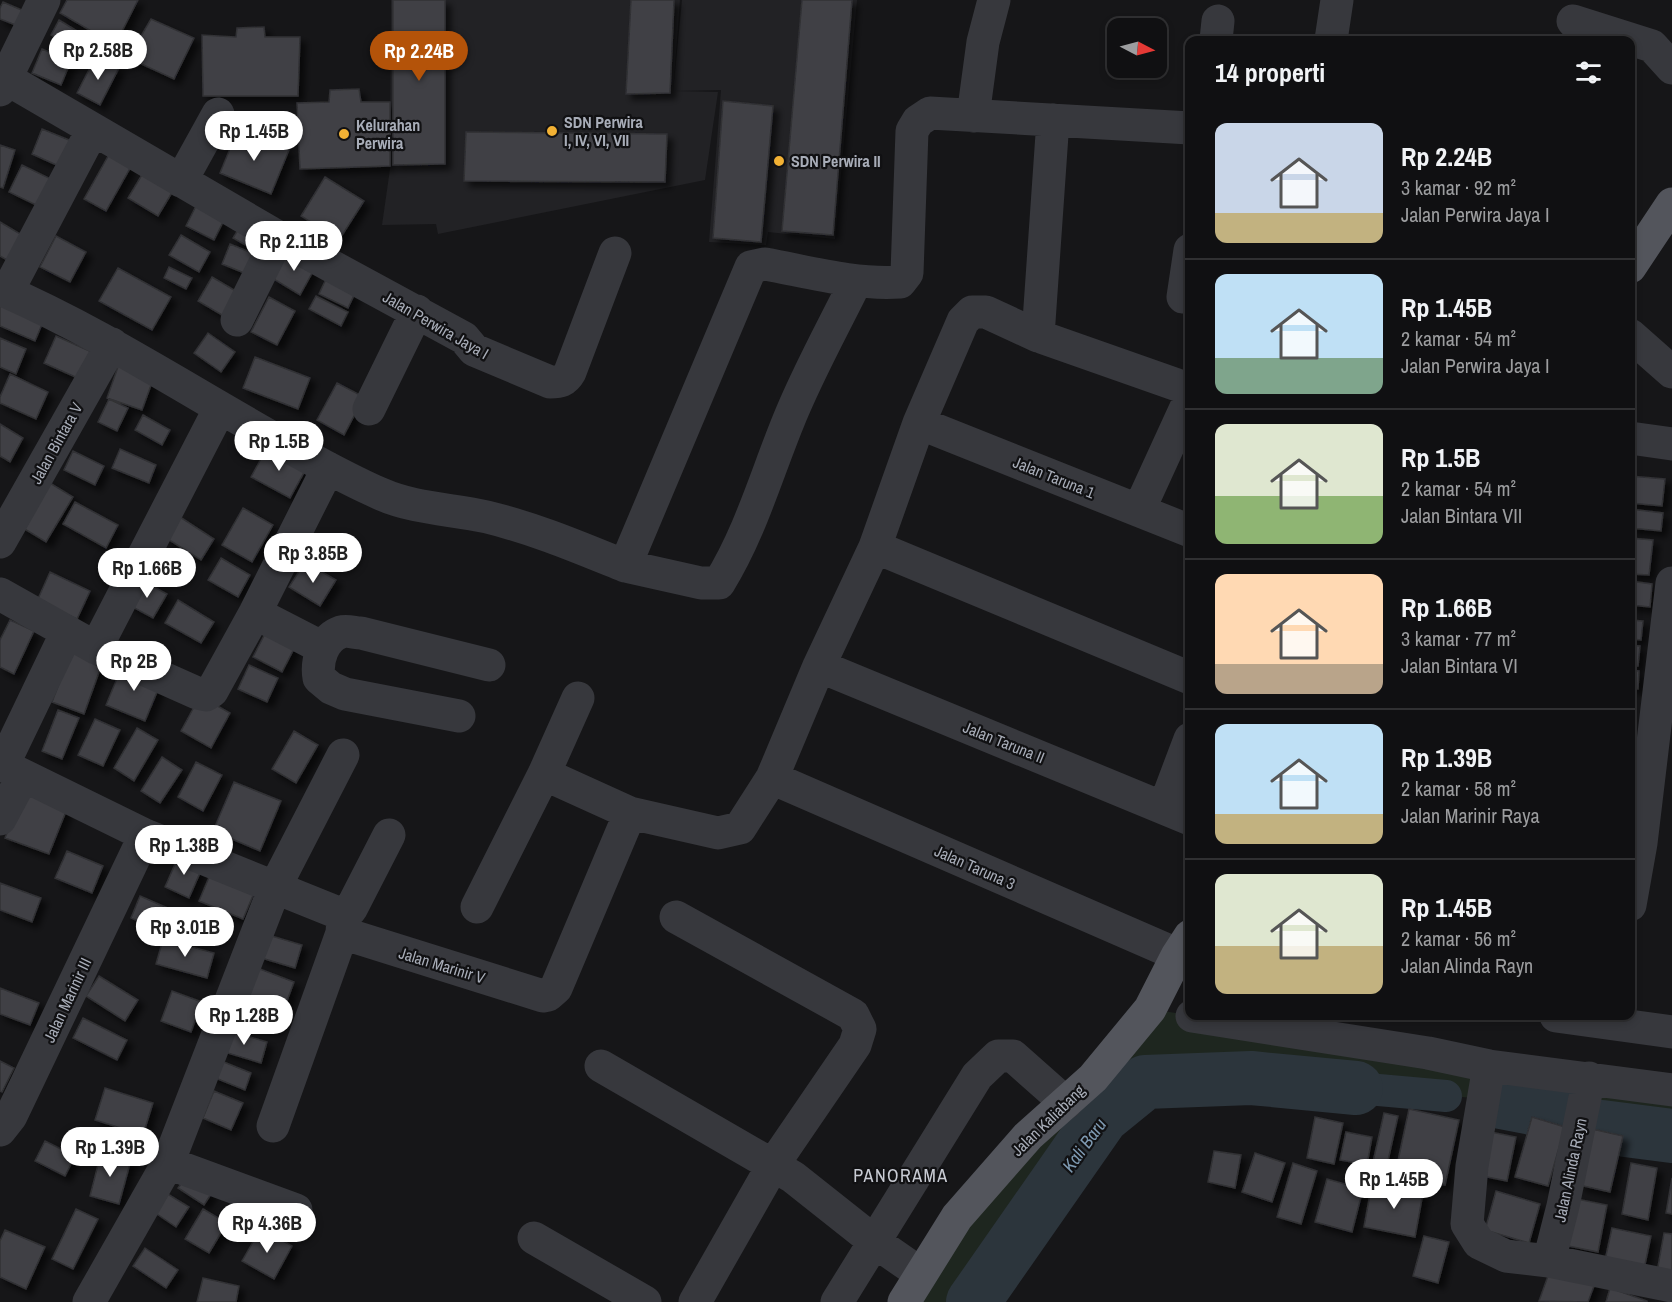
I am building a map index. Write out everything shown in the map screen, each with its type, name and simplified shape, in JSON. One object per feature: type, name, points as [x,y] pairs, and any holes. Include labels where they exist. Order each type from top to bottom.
[{"type":"main road","points":[[1635,260],[1672,204]]},
{"type":"main road","name":"Jalan Kaliabang","points":[[904,1302],[957,1217],[1028,1136],[1093,1078],[1150,1009],[1185,951]]},
{"type":"street","points":[[2,81],[45,0]]},
{"type":"street","points":[[973,116],[983,42],[994,0]]},
{"type":"street","points":[[1332,36],[1337,0]]},
{"type":"street","points":[[1573,21],[1620,36]]},
{"type":"street","points":[[1635,41],[1652,46],[1672,69]]},
{"type":"street","name":"Jalan Perwira Jaya I","points":[[2,81],[93,129],[278,237],[417,311],[464,338],[474,350],[550,382],[560,382],[570,372],[615,253]]},
{"type":"street","points":[[624,566],[752,267],[765,264],[856,281],[900,282],[907,273],[912,131],[918,120],[930,113],[1185,128]]},
{"type":"street","points":[[181,182],[218,114]]},
{"type":"street","points":[[1038,336],[1053,120]]},
{"type":"street","points":[[93,129],[3,290],[112,344],[220,408],[328,468],[381,494],[406,503],[484,517],[535,530],[624,566],[701,583],[719,583],[730,565],[761,495],[789,421],[856,281]]},
{"type":"street","points":[[237,320],[278,237]]},
{"type":"street","points":[[1183,297],[1185,284]]},
{"type":"street","points":[[369,409],[417,311]]},
{"type":"street","points":[[544,774],[630,813],[718,833],[740,828],[772,778],[819,666],[875,547],[919,423],[963,321],[972,312],[986,312],[1038,336],[1183,387],[1185,390]]},
{"type":"street","points":[[1635,339],[1672,372]]},
{"type":"street","name":"Jalan Bintara V","points":[[0,542],[112,344]]},
{"type":"street","points":[[96,648],[220,408]]},
{"type":"street","points":[[1139,510],[1185,410]]},
{"type":"street","name":"Jalan Taruna 1","points":[[919,423],[1185,529]]},
{"type":"street","points":[[1635,439],[1672,444]]},
{"type":"street","points":[[0,594],[96,648],[197,693],[206,694],[212,691],[255,613],[328,468]]},
{"type":"street","points":[[875,547],[1185,676]]},
{"type":"street","points":[[1636,843],[1672,584]]},
{"type":"street","points":[[255,613],[323,648]]},
{"type":"street","points":[[459,716],[345,694],[331,688],[319,678],[317,667],[323,648],[330,638],[342,631],[352,632],[489,665]]},
{"type":"street","points":[[0,819],[9,768],[67,632]]},
{"type":"street","name":"Jalan Taruna II","points":[[819,666],[1177,813]]},
{"type":"street","points":[[477,907],[544,774],[578,698]]},
{"type":"street","points":[[89,1302],[168,1163],[275,886],[343,755]]},
{"type":"street","points":[[1177,813],[1185,767]]},
{"type":"street","name":"Jalan Marinir V","points":[[9,768],[145,835],[275,886],[341,924],[543,996],[556,988],[630,813]]},
{"type":"street","name":"Jalan Taruna 3","points":[[772,778],[1185,951]]},
{"type":"street","name":"Jalan Marinir III","points":[[0,1130],[11,1116],[145,835]]},
{"type":"street","points":[[273,1126],[341,924],[389,835]]},
{"type":"street","points":[[676,917],[853,1016],[860,1029],[855,1045],[773,1166],[695,1302]]},
{"type":"street","points":[[1150,1009],[1185,1014]]},
{"type":"street","points":[[1222,1020],[1428,1053],[1488,1076],[1672,1090]]},
{"type":"street","points":[[1617,1020],[1672,1032]]},
{"type":"street","points":[[837,1302],[977,1076],[998,1056],[1013,1056],[1066,1103]]},
{"type":"street","points":[[601,1066],[793,1178],[875,1242],[921,1274]]},
{"type":"street","points":[[1488,1076],[1472,1166],[1467,1224],[1479,1243],[1506,1256],[1549,1261],[1672,1286]]},
{"type":"street","name":"Jalan Alinda Rayn","points":[[1549,1261],[1563,1206],[1588,1083]]},
{"type":"street","points":[[168,1163],[296,1210]]},
{"type":"street","points":[[534,1238],[645,1302]]},
{"type":"shaded area","name":"SDN Perwira I, IV, VI, VII","points":[[391,0],[680,0],[673,92],[682,0],[857,0],[835,239],[768,232],[766,245],[709,242],[721,90],[674,91],[718,92],[705,180],[438,234],[436,224],[382,225],[390,169]]},
{"type":"shaded area","points":[[1150,1009],[1185,1014],[1185,1020],[1221,1020],[1672,1090],[1672,1136],[1602,1127],[1558,1113],[1484,1099],[1251,1078],[1145,1082],[1102,1117],[972,1302],[904,1302]]},
{"type":"building","points":[[67,0],[138,0],[115,45],[60,13]]},
{"type":"building","points":[[393,0],[445,0],[445,164],[393,165]]},
{"type":"building","points":[[631,0],[674,0],[670,93],[626,94]]},
{"type":"building","points":[[802,0],[852,0],[833,235],[782,231]]},
{"type":"building","points":[[3,2],[24,11],[18,26],[0,19],[0,8]]},
{"type":"building","points":[[151,19],[194,38],[174,79],[128,58]]},
{"type":"building","points":[[59,20],[92,40],[83,55],[51,35]]},
{"type":"building","points":[[264,27],[265,37],[300,37],[298,96],[203,96],[202,35],[236,37],[237,28]]},
{"type":"building","points":[[42,49],[71,61],[61,85],[32,73]]},
{"type":"building","points":[[96,56],[119,68],[100,105],[77,93]]},
{"type":"building","name":"Kelurahan Perwira","points":[[359,89],[361,102],[390,102],[390,166],[300,169],[297,103],[329,102],[330,90]]},
{"type":"building","points":[[723,101],[773,106],[761,242],[713,238]]},
{"type":"building","points":[[42,129],[74,142],[63,168],[32,154]]},
{"type":"building","points":[[238,129],[289,150],[271,194],[220,173]]},
{"type":"building","points":[[466,132],[667,134],[665,182],[464,181]]},
{"type":"building","points":[[0,145],[15,150],[3,188],[0,187]]},
{"type":"building","points":[[111,151],[133,163],[106,211],[84,199]]},
{"type":"building","points":[[22,165],[51,179],[38,206],[9,192]]},
{"type":"building","points":[[143,173],[173,191],[158,216],[128,198]]},
{"type":"building","points":[[325,177],[364,201],[339,240],[301,216]]},
{"type":"building","points":[[196,206],[224,220],[214,240],[186,226]]},
{"type":"building","points":[[0,222],[27,238],[12,263],[0,256]]},
{"type":"building","points":[[241,225],[271,242],[263,255],[233,238]]},
{"type":"building","points":[[181,235],[210,252],[199,272],[169,255]]},
{"type":"building","points":[[56,236],[86,252],[70,282],[40,267]]},
{"type":"building","points":[[230,244],[262,257],[254,277],[222,264]]},
{"type":"building","points":[[287,250],[316,266],[300,295],[272,278]]},
{"type":"building","points":[[169,267],[192,278],[186,289],[164,278]]},
{"type":"building","points":[[118,268],[171,297],[152,330],[99,301]]},
{"type":"building","points":[[212,277],[241,294],[227,318],[198,301]]},
{"type":"building","points":[[326,279],[355,293],[348,308],[319,294]]},
{"type":"building","points":[[316,296],[348,312],[341,326],[309,309]]},
{"type":"building","points":[[269,297],[295,311],[277,345],[251,332]]},
{"type":"building","points":[[0,303],[43,322],[35,341],[0,326]]},
{"type":"building","points":[[208,333],[235,352],[221,372],[194,353]]},
{"type":"building","points":[[56,336],[94,353],[82,380],[44,363]]},
{"type":"building","points":[[0,338],[26,349],[16,374],[0,367]]},
{"type":"building","points":[[255,357],[310,378],[298,409],[243,388]]},
{"type":"building","points":[[119,364],[154,377],[142,410],[107,398]]},
{"type":"building","points":[[10,374],[48,392],[36,419],[0,403],[0,397]]},
{"type":"building","points":[[337,383],[364,397],[344,435],[317,420]]},
{"type":"building","points":[[109,399],[128,408],[117,431],[98,422]]},
{"type":"building","points":[[143,415],[170,430],[162,445],[135,430]]},
{"type":"building","points":[[0,424],[23,438],[10,462],[0,456]]},
{"type":"building","points":[[268,446],[307,467],[290,498],[251,477]]},
{"type":"building","points":[[120,449],[156,465],[149,483],[112,468]]},
{"type":"building","points":[[73,451],[104,466],[95,485],[64,470]]},
{"type":"building","points":[[1635,476],[1665,479],[1662,506],[1635,503]]},
{"type":"building","points":[[45,480],[73,497],[46,542],[18,525]]},
{"type":"building","points":[[75,502],[118,525],[106,548],[63,524]]},
{"type":"building","points":[[243,508],[273,525],[252,562],[222,545]]},
{"type":"building","points":[[1635,510],[1663,513],[1661,531],[1635,528]]},
{"type":"building","points":[[180,517],[214,539],[201,560],[166,538]]},
{"type":"building","points":[[1635,538],[1653,540],[1649,575],[1635,574]]},
{"type":"building","points":[[149,556],[169,564],[163,579],[143,571]]},
{"type":"building","points":[[221,558],[250,575],[238,597],[208,580]]},
{"type":"building","points":[[305,562],[336,580],[320,606],[289,587]]},
{"type":"building","points":[[50,572],[90,591],[77,619],[37,601]]},
{"type":"building","points":[[140,579],[167,594],[153,618],[127,604]]},
{"type":"building","points":[[1635,582],[1652,584],[1650,607],[1635,606]]},
{"type":"building","points":[[178,600],[214,622],[201,643],[165,623]]},
{"type":"building","points":[[10,620],[34,631],[14,674],[0,667],[0,640]]},
{"type":"building","points":[[1635,620],[1643,621],[1641,640],[1635,639]]},
{"type":"building","points":[[270,624],[299,639],[282,672],[253,657]]},
{"type":"building","points":[[1635,646],[1640,646],[1638,666],[1635,666]]},
{"type":"building","points":[[72,650],[103,661],[84,714],[52,702]]},
{"type":"building","points":[[123,664],[162,680],[145,721],[106,705]]},
{"type":"building","points":[[249,665],[278,678],[267,702],[238,689]]},
{"type":"building","points":[[1635,671],[1639,671],[1638,689],[1635,689]]},
{"type":"building","points":[[200,696],[230,713],[211,748],[181,731]]},
{"type":"building","points":[[58,710],[79,718],[62,759],[42,751]]},
{"type":"building","points":[[95,719],[120,730],[103,766],[78,755]]},
{"type":"building","points":[[137,728],[158,740],[134,781],[114,768]]},
{"type":"building","points":[[294,731],[318,745],[296,783],[272,769]]},
{"type":"building","points":[[162,757],[182,770],[160,803],[141,791]]},
{"type":"building","points":[[196,762],[222,775],[203,811],[178,797]]},
{"type":"building","points":[[234,782],[281,801],[260,851],[213,831]]},
{"type":"building","points":[[25,787],[69,804],[49,854],[5,838]]},
{"type":"building","points":[[67,851],[103,866],[92,893],[55,878]]},
{"type":"building","points":[[179,855],[203,866],[189,898],[165,887]]},
{"type":"building","points":[[213,868],[257,886],[243,919],[199,901]]},
{"type":"building","points":[[0,883],[41,898],[32,922],[0,910]]},
{"type":"building","points":[[140,896],[179,913],[169,936],[131,918]]},
{"type":"building","points":[[265,934],[302,945],[295,968],[258,957]]},
{"type":"building","points":[[163,939],[214,953],[207,978],[156,964]]},
{"type":"building","points":[[252,966],[294,982],[284,1009],[241,993]]},
{"type":"building","points":[[99,976],[138,1000],[125,1021],[86,996]]},
{"type":"building","points":[[0,988],[39,1003],[30,1025],[0,1014]]},
{"type":"building","points":[[172,991],[202,1002],[191,1032],[161,1021]]},
{"type":"building","points":[[246,1004],[277,1013],[273,1027],[242,1018]]},
{"type":"building","points":[[83,1018],[127,1040],[117,1060],[73,1038]]},
{"type":"building","points":[[227,1030],[267,1042],[261,1063],[221,1051]]},
{"type":"building","points":[[209,1056],[251,1073],[245,1090],[203,1073]]},
{"type":"building","points":[[0,1061],[14,1068],[2,1092],[0,1091]]},
{"type":"building","points":[[105,1088],[153,1103],[143,1135],[95,1120]]},
{"type":"building","points":[[214,1091],[243,1103],[231,1130],[203,1118]]},
{"type":"building","points":[[1409,1109],[1459,1120],[1445,1185],[1395,1175]]},
{"type":"building","points":[[1384,1113],[1398,1116],[1385,1174],[1371,1171]]},
{"type":"building","points":[[1315,1117],[1343,1123],[1334,1164],[1307,1158]]},
{"type":"building","points":[[1532,1117],[1565,1127],[1548,1186],[1515,1177]]},
{"type":"building","points":[[1592,1129],[1623,1136],[1610,1192],[1579,1185]]},
{"type":"building","points":[[1486,1131],[1516,1137],[1507,1181],[1477,1175]]},
{"type":"building","points":[[1346,1132],[1372,1137],[1367,1165],[1340,1160]]},
{"type":"building","points":[[45,1141],[75,1156],[65,1176],[35,1161]]},
{"type":"building","points":[[1214,1151],[1241,1155],[1235,1188],[1208,1182]]},
{"type":"building","points":[[101,1153],[131,1160],[119,1204],[90,1196]]},
{"type":"building","points":[[1255,1153],[1285,1163],[1272,1202],[1242,1192]]},
{"type":"building","points":[[1293,1163],[1317,1171],[1301,1224],[1277,1217]]},
{"type":"building","points":[[1631,1163],[1657,1168],[1648,1220],[1622,1214]]},
{"type":"building","points":[[188,1174],[213,1191],[204,1205],[178,1188]]},
{"type":"building","points":[[1672,1178],[1672,1214],[1666,1213]]},
{"type":"building","points":[[1327,1179],[1363,1189],[1352,1232],[1315,1222]]},
{"type":"building","points":[[1372,1183],[1423,1193],[1415,1237],[1364,1227]]},
{"type":"building","points":[[1496,1191],[1540,1204],[1529,1243],[1485,1230]]},
{"type":"building","points":[[166,1193],[189,1207],[176,1227],[154,1212]]},
{"type":"building","points":[[1572,1198],[1607,1205],[1598,1252],[1563,1245]]},
{"type":"building","points":[[76,1209],[98,1219],[73,1269],[52,1259]]},
{"type":"building","points":[[203,1209],[227,1223],[209,1253],[185,1239]]},
{"type":"building","points":[[261,1228],[292,1246],[274,1279],[242,1261]]},
{"type":"building","points":[[1612,1228],[1651,1236],[1643,1274],[1604,1265]]},
{"type":"building","points":[[5,1230],[45,1247],[26,1289],[0,1277],[0,1241]]},
{"type":"building","points":[[1664,1233],[1672,1234],[1672,1275],[1657,1272]]},
{"type":"building","points":[[1424,1236],[1449,1242],[1438,1283],[1413,1276]]},
{"type":"building","points":[[145,1248],[178,1270],[166,1288],[133,1266]]},
{"type":"building","points":[[1553,1262],[1597,1278],[1588,1302],[1539,1301]]},
{"type":"building","points":[[203,1278],[239,1286],[236,1302],[197,1302]]},
{"type":"building","points":[[1610,1288],[1647,1301],[1647,1302],[1606,1302]]},
{"type":"waterway","name":"Kali Baru","points":[[973,1302],[1102,1117],[1145,1082],[1251,1078],[1356,1088]]},
{"type":"waterway","points":[[1356,1088],[1446,1096]]},
{"type":"waterway","points":[[1501,1102],[1558,1113]]},
{"type":"waterway","points":[[1602,1127],[1672,1136]]},
{"type":"place","name":"SDN Perwira I, IV, VI, VII","points":[[552,131]]},
{"type":"place","name":"Kelurahan Perwira","points":[[344,134]]},
{"type":"place","name":"SDN Perwira II","points":[[779,161]]},
{"type":"district","name":"PANORAMA","points":[[901,1175]]}]
